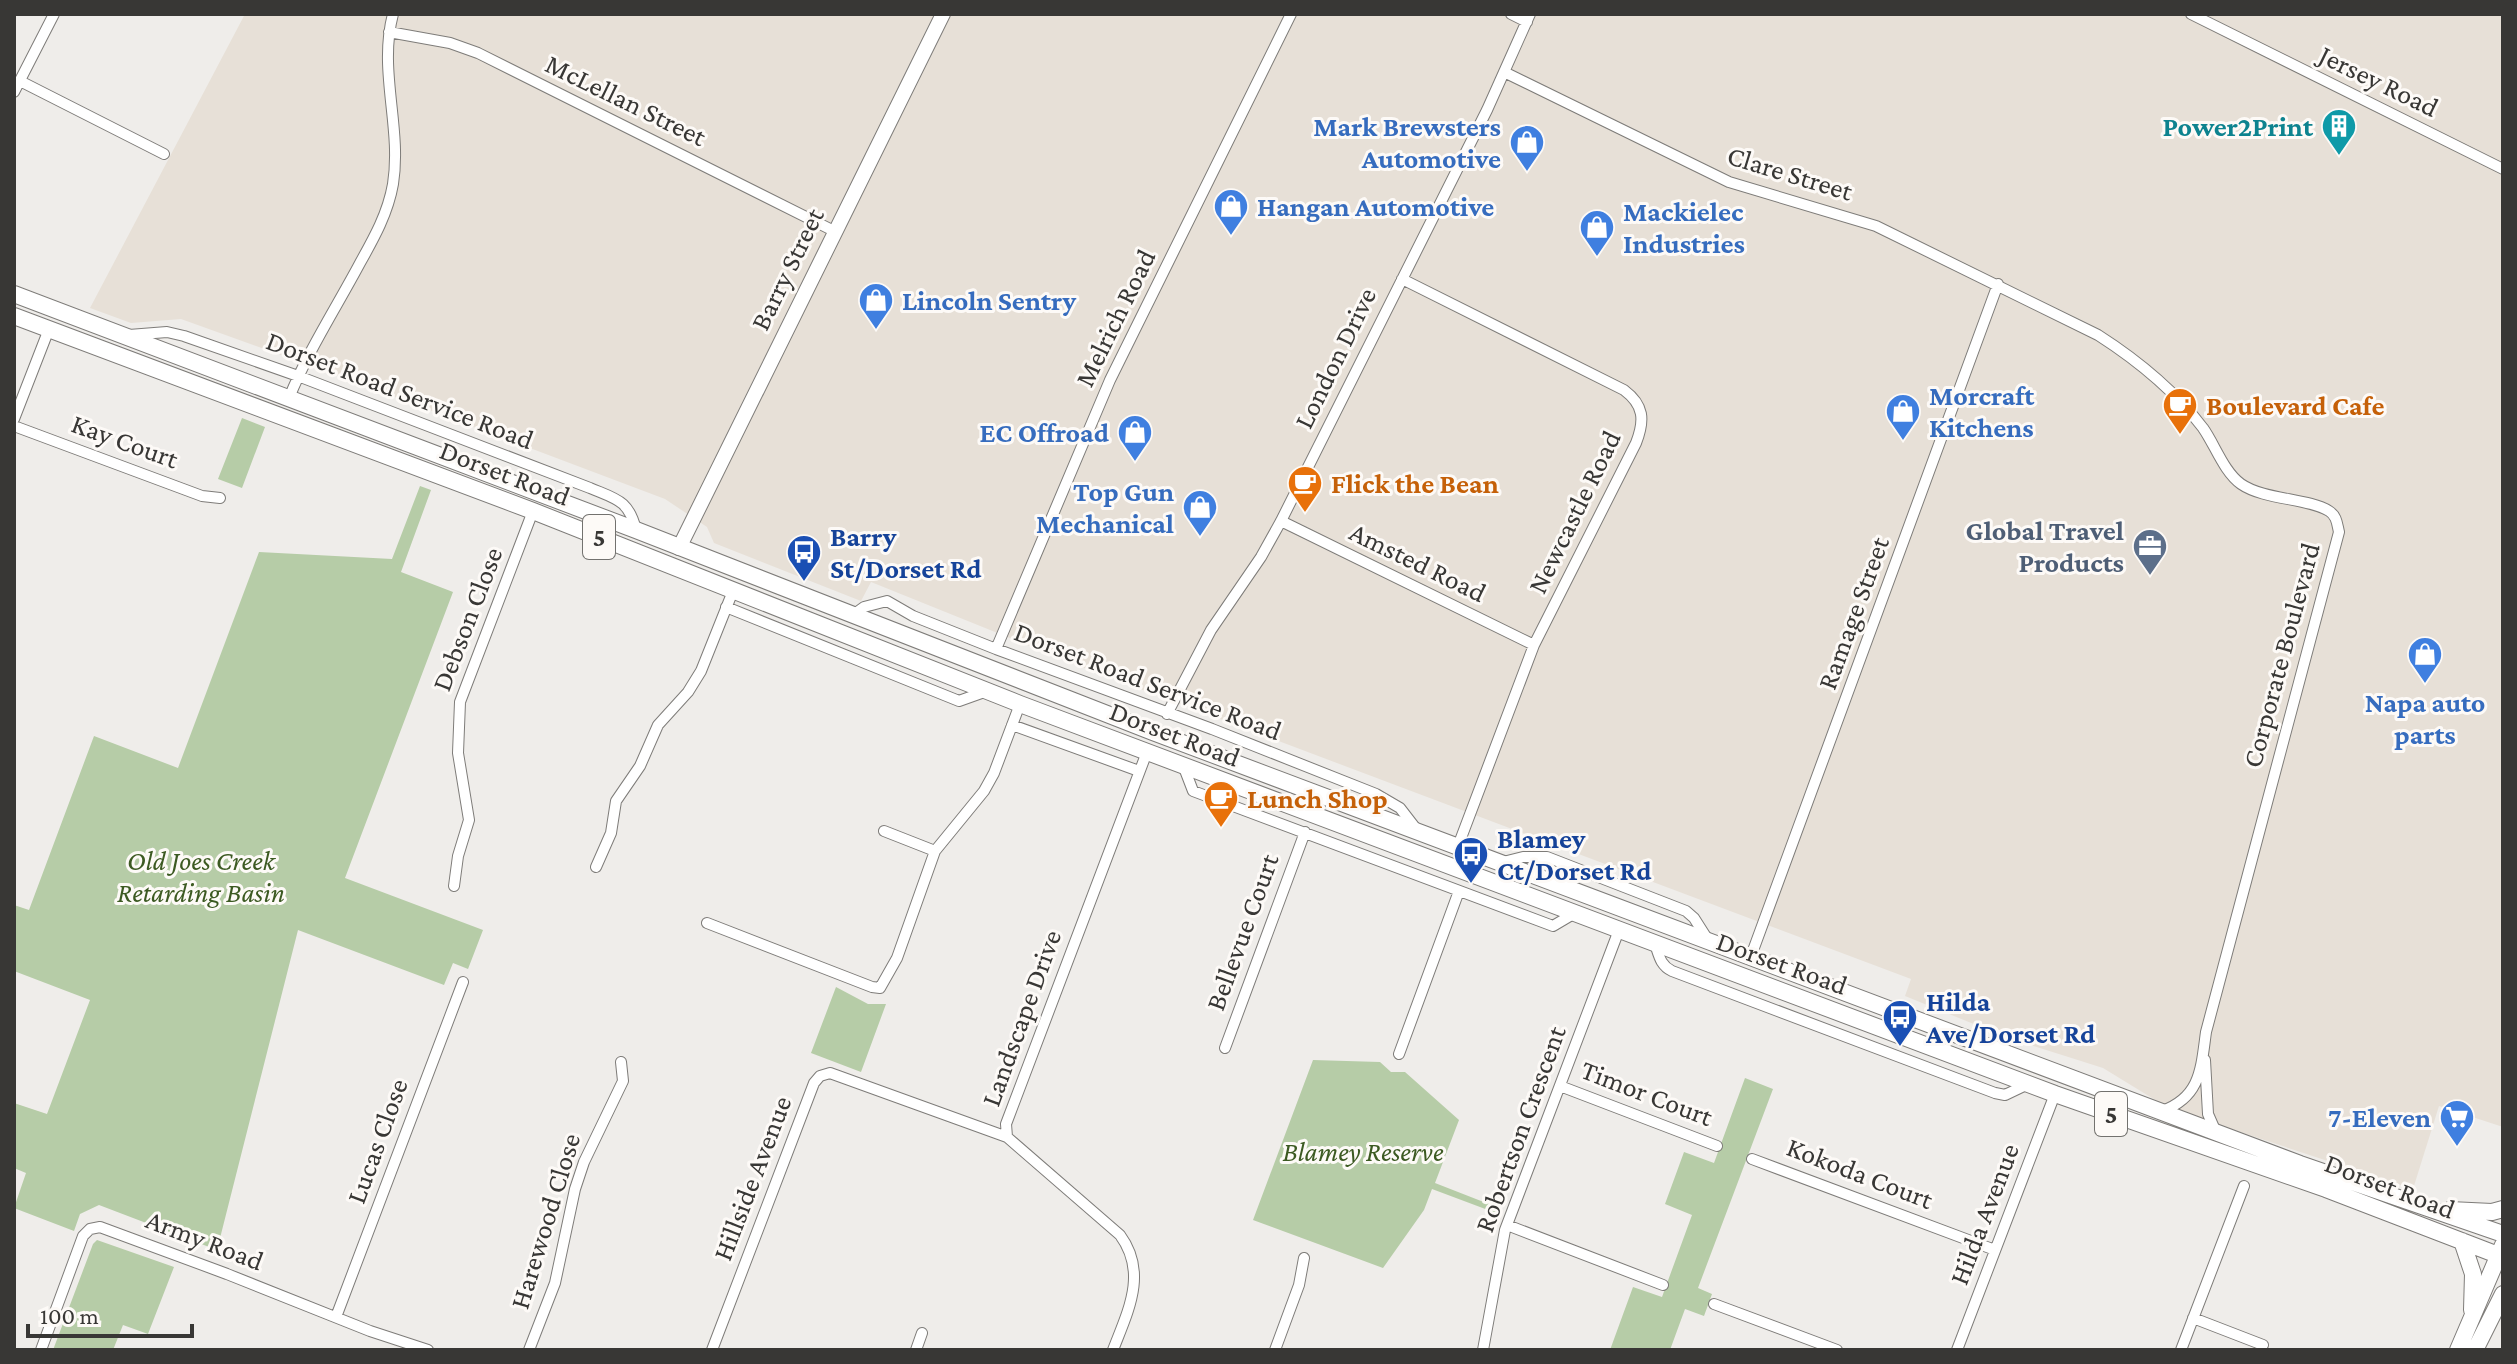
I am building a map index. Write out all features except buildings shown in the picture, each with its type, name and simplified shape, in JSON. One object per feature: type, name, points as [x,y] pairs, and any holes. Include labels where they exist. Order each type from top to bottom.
[{"type":"main road","name":"Barry Street","points":[[679,548],[943,14]]},
{"type":"main road","name":"Dorset Road","points":[[14,294],[636,530],[1153,732],[2216,1132],[2503,1234]]},
{"type":"main road","points":[[49,329],[56,310]]},
{"type":"main road","name":"Dorset Road","points":[[14,316],[533,511],[1020,704],[1655,944],[2055,1094],[2502,1253]]},
{"type":"main road","points":[[671,566],[679,548]]},
{"type":"main road","points":[[853,615],[853,638]]},
{"type":"main road","points":[[1147,752],[1153,732]]},
{"type":"main road","points":[[1619,930],[1627,909]]},
{"type":"main road","points":[[1744,977],[1751,956]]},
{"type":"main road","points":[[1892,1010],[1898,1034]]},
{"type":"main road","points":[[2055,1094],[2063,1074]]},
{"type":"main road","points":[[2436,1210],[2492,1212],[2503,1209]]},
{"type":"main road","points":[[2462,1241],[2473,1274],[2470,1323]]},
{"type":"main road","points":[[2458,1350],[2502,1253]]},
{"type":"main road","points":[[2475,1350],[2503,1294]]},
{"type":"street","points":[[54,14],[17,87],[164,154]]},
{"type":"street","points":[[289,398],[373,239],[388,203],[396,143],[388,81],[389,32],[393,14]]},
{"type":"street","name":"Melrich Road","points":[[996,649],[1110,380],[1291,14]]},
{"type":"street","points":[[1511,14],[1529,18]]},
{"type":"street","name":"Jersey Road","points":[[2191,14],[2503,169]]},
{"type":"street","name":"London Drive","points":[[1167,714],[1211,630],[1261,557],[1281,521],[1529,18]]},
{"type":"street","name":"McLellan Street","points":[[389,32],[450,43],[478,53],[834,231]]},
{"type":"street","name":"Clare Street","points":[[1504,72],[1720,178],[1876,226],[2064,317]]},
{"type":"street","name":"Newcastle Road","points":[[1402,279],[1624,390],[1638,401],[1643,426],[1534,645],[1458,846]]},
{"type":"street","name":"Ramage Street","points":[[1751,956],[1998,284]]},
{"type":"street","name":"Corporate Boulevard","points":[[2064,317],[2127,354],[2179,401],[2203,428],[2241,484],[2328,511],[2337,520],[2339,532],[2206,1032],[2195,1085],[2181,1102],[2162,1111]]},
{"type":"street","points":[[14,419],[49,329]]},
{"type":"street","name":"Dorset Road Service Road","points":[[127,336],[155,332],[184,336],[298,376],[618,499],[627,505],[636,530]]},
{"type":"street","name":"Kay Court","points":[[14,426],[202,496],[220,498]]},
{"type":"street","name":"Debson Close","points":[[454,886],[458,856],[469,820],[458,753],[460,702],[533,511]]},
{"type":"street","name":"Amsted Road","points":[[1281,521],[1534,645]]},
{"type":"street","points":[[596,867],[611,833],[616,801],[640,766],[658,725],[688,692],[701,671],[733,591]]},
{"type":"street","name":"Dorset Road Service Road","points":[[853,615],[864,607],[887,601],[913,616],[996,649],[1376,794],[1400,808],[1418,831]]},
{"type":"street","points":[[726,607],[959,701],[987,691]]},
{"type":"street","points":[[707,923],[880,988],[897,958],[935,851],[984,791],[1020,704]]},
{"type":"street","points":[[1012,725],[1139,771]]},
{"type":"street","name":"Landscape Drive","points":[[1113,1350],[1135,1285],[1136,1269],[1127,1244],[1007,1137],[1006,1124],[1147,752]]},
{"type":"street","points":[[1183,765],[1193,791],[1553,926],[1575,913]]},
{"type":"street","points":[[884,831],[935,851]]},
{"type":"street","name":"Bellevue Court","points":[[1225,1048],[1305,832]]},
{"type":"street","points":[[1331,842],[1373,837]]},
{"type":"street","points":[[1501,862],[1523,857],[1547,857],[1686,911],[1708,940]]},
{"type":"street","points":[[1399,1054],[1459,891]]},
{"type":"street","name":"Robertson Crescent","points":[[1483,1350],[1507,1225],[1619,930]]},
{"type":"street","points":[[1655,944],[1665,968],[1980,1088],[2005,1095],[2028,1084]]},
{"type":"street","name":"Lucas Close","points":[[336,1317],[463,982]]},
{"type":"street","name":"Corporate Boulevard","points":[[2204,1050],[2208,1114],[2216,1132]]},
{"type":"street","name":"Harewood Close","points":[[529,1350],[555,1283],[575,1189],[584,1162],[623,1081],[621,1062]]},
{"type":"street","name":"Hillside Avenue","points":[[712,1350],[814,1083],[820,1076],[830,1073],[1007,1137]]},
{"type":"street","name":"Timor Court","points":[[1560,1086],[1717,1146]]},
{"type":"street","name":"Hilda Avenue","points":[[1957,1350],[2055,1094]]},
{"type":"street","name":"Kokoda Court","points":[[1752,1159],[1995,1250]]},
{"type":"street","points":[[2181,1350],[2244,1186]]},
{"type":"street","points":[[1507,1225],[1663,1285]]},
{"type":"street","name":"Army Road","points":[[41,1350],[83,1236],[90,1229],[100,1227],[370,1331],[428,1350]]},
{"type":"street","points":[[1275,1350],[1299,1285],[1304,1258]]},
{"type":"street","points":[[1714,1304],[1837,1350]]},
{"type":"street","points":[[2193,1318],[2263,1345]]},
{"type":"street","points":[[916,1350],[922,1333]]},
{"type":"shaded area","points":[[245,14],[2503,14],[2503,1127],[2439,1106],[2413,1189],[2170,1109],[2103,1068],[2008,1038],[1905,996],[1911,979],[1087,669],[871,582],[861,601],[714,543],[707,527],[665,499],[181,319],[131,323],[90,308]]},
{"type":"green space","points":[[242,418],[265,427],[242,488],[218,479]]},
{"type":"green space","name":"Old Joes Creek Retarding Basin","points":[[420,486],[431,490],[401,572],[453,592],[345,878],[483,930],[468,969],[453,963],[444,985],[298,930],[217,1250],[99,1205],[80,1214],[74,1231],[14,1208],[26,1173],[14,1168],[14,1103],[47,1114],[90,1000],[14,971],[14,905],[29,910],[94,736],[178,768],[259,552],[392,559]]},
{"type":"green space","points":[[836,987],[868,1004],[886,1004],[861,1072],[811,1053]]},
{"type":"green space","name":"Blamey Reserve","points":[[1313,1060],[1380,1062],[1391,1072],[1405,1072],[1459,1120],[1435,1183],[1499,1208],[1496,1213],[1432,1189],[1424,1210],[1383,1268],[1253,1220]]},
{"type":"green space","points":[[1745,1078],[1773,1089],[1698,1288],[1712,1294],[1704,1316],[1685,1309],[1670,1350],[1610,1350],[1633,1287],[1662,1297],[1692,1215],[1665,1204],[1684,1152],[1714,1163]]},
{"type":"green space","points":[[97,1240],[174,1267],[148,1334],[123,1325],[113,1350],[53,1350],[93,1244]]},
{"type":"place","name":"Power2Print","points":[[2339,157]]},
{"type":"place","name":"Mark Brewsters Automotive","points":[[1527,173]]},
{"type":"place","name":"Hangan Automotive","points":[[1231,237]]},
{"type":"place","name":"Mackielec Industries","points":[[1597,258]]},
{"type":"place","name":"Lincoln Sentry","points":[[876,331]]},
{"type":"place","name":"Boulevard Cafe","points":[[2180,436]]},
{"type":"place","name":"Morcraft Kitchens","points":[[1903,442]]},
{"type":"place","name":"EC Offroad","points":[[1135,463]]},
{"type":"place","name":"Flick the Bean","points":[[1305,514]]},
{"type":"place","name":"Top Gun Mechanical","points":[[1200,538]]},
{"type":"place","name":"Global Travel Products","points":[[2150,577]]},
{"type":"place","name":"Barry St/Dorset Rd","points":[[804,583]]},
{"type":"place","name":"Napa auto parts","points":[[2425,685]]},
{"type":"place","name":"Lunch Shop","points":[[1221,829]]},
{"type":"place","name":"Blamey Ct/Dorset Rd","points":[[1471,885]]},
{"type":"place","name":"Hilda Ave/Dorset Rd","points":[[1900,1048]]},
{"type":"place","name":"7-Eleven","points":[[2457,1148]]}]
